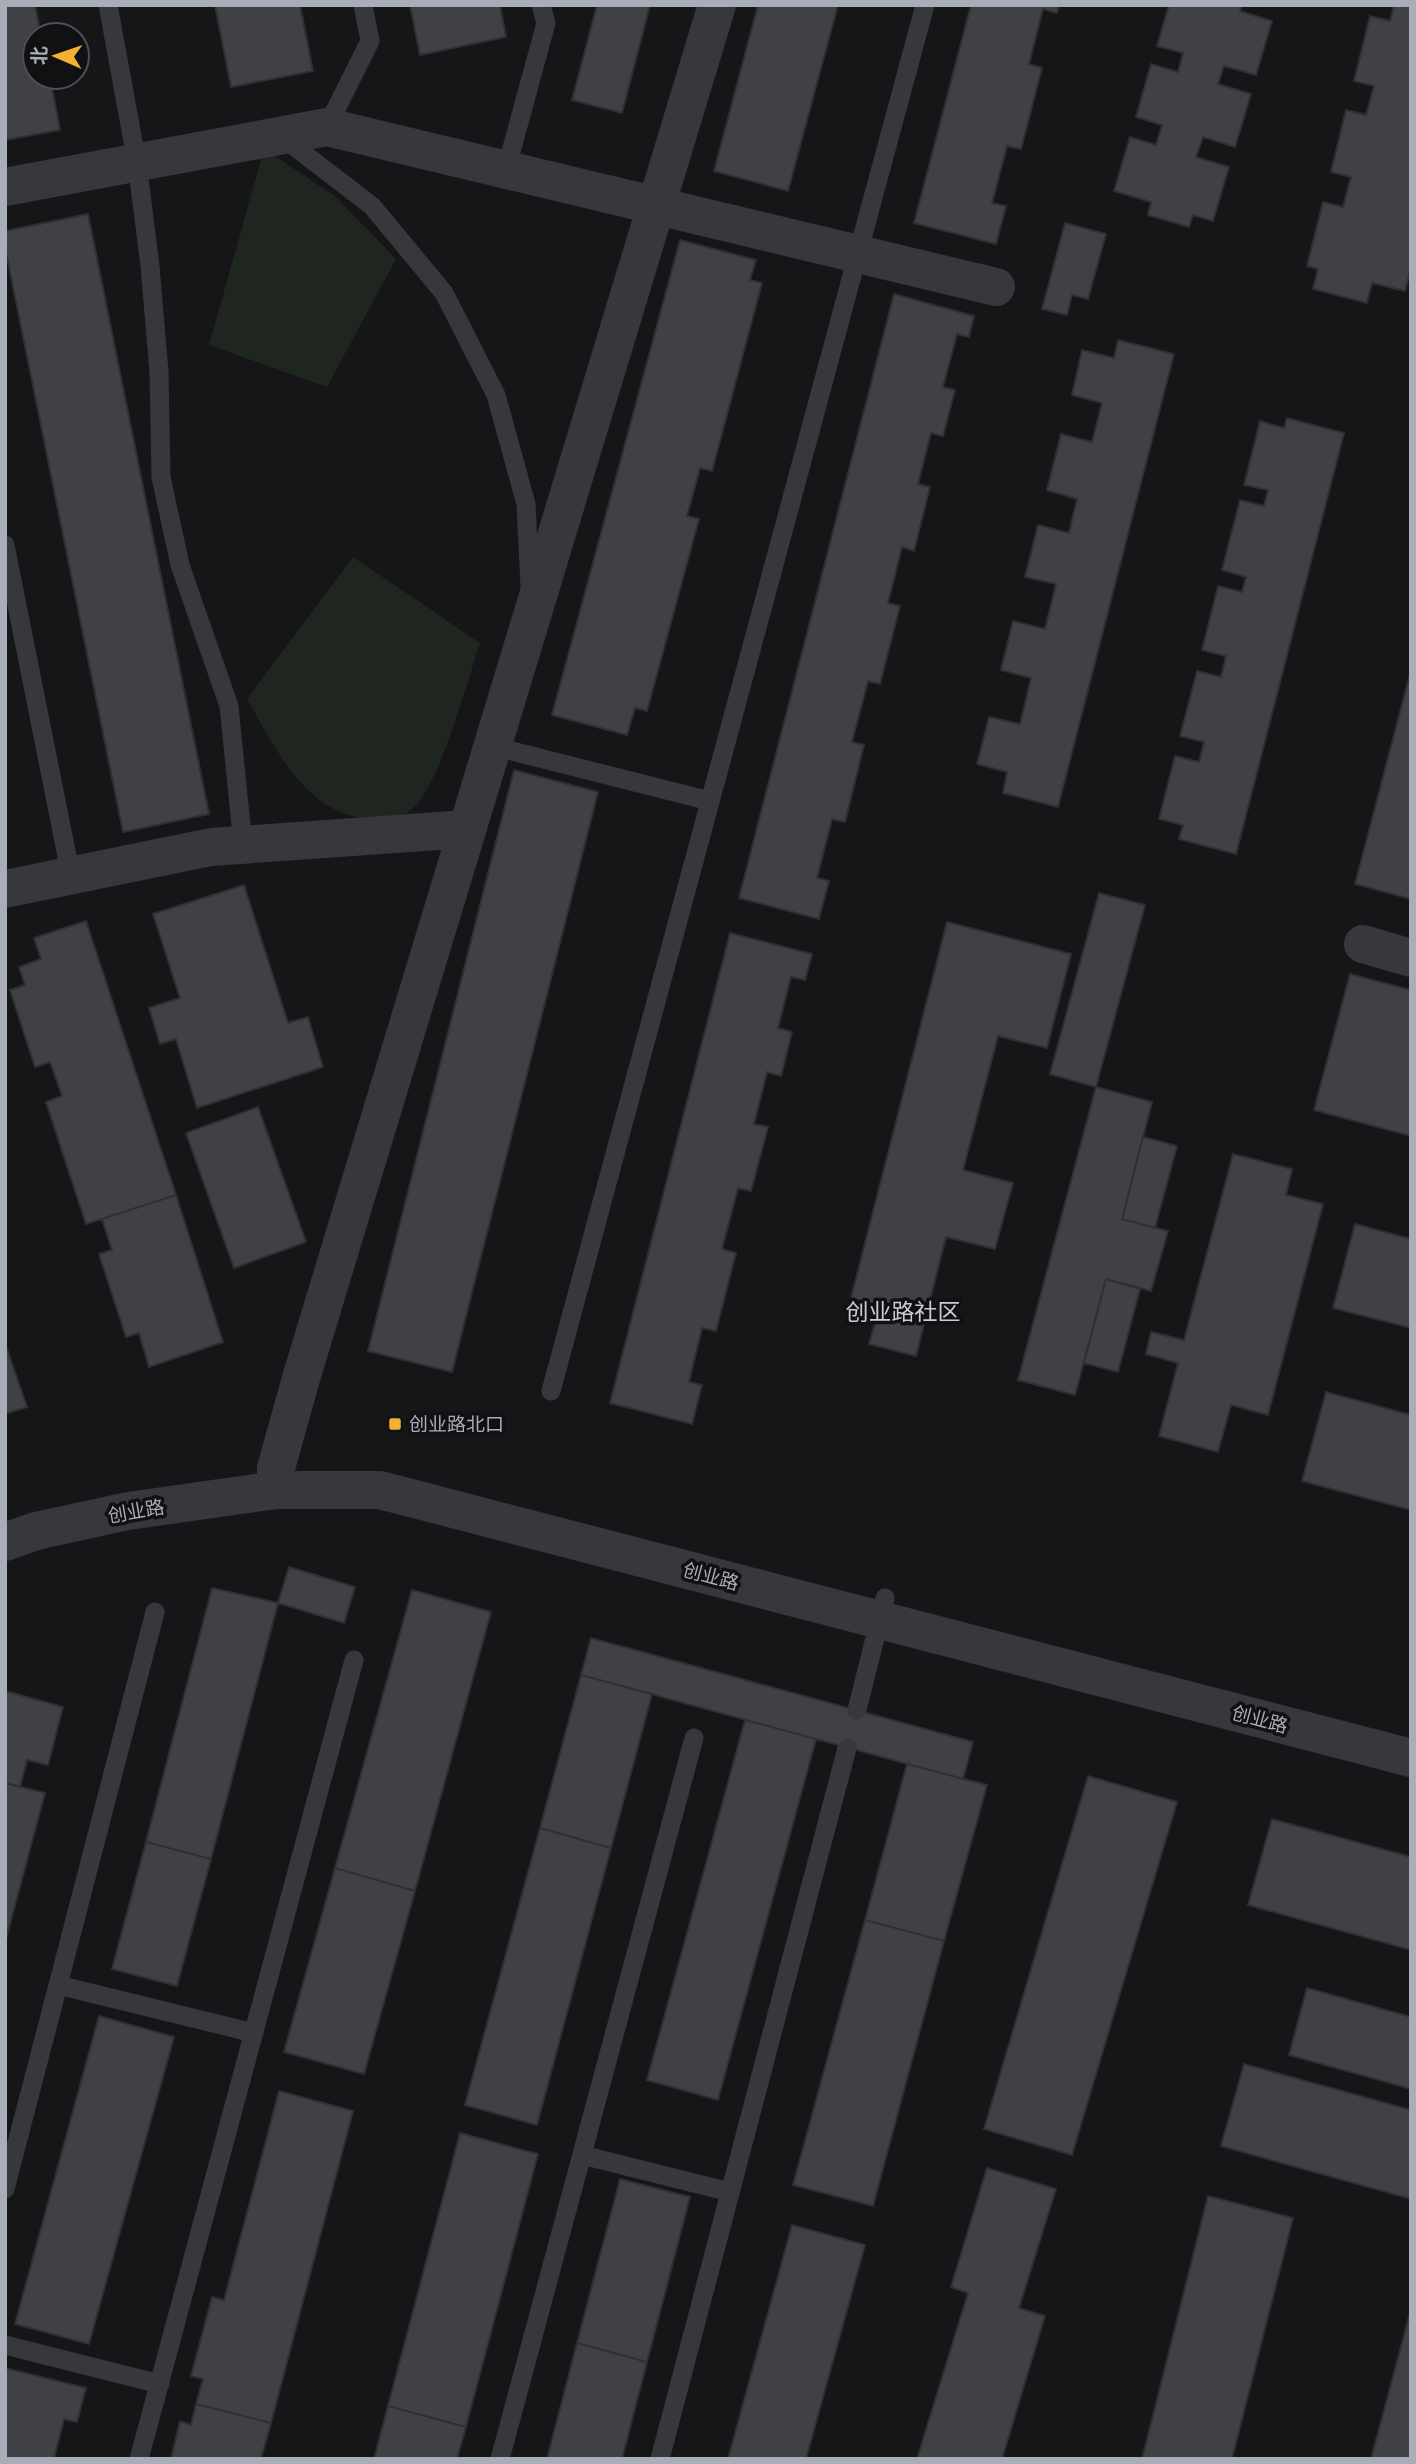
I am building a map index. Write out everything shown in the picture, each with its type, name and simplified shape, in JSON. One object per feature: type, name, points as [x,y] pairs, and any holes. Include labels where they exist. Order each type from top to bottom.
[{"type":"street","points":[[276,1479],[302,1375],[654,205],[717,5]]},
{"type":"street","points":[[5,187],[327,127],[996,287]]},
{"type":"street","points":[[5,889],[211,847],[467,829]]},
{"type":"street","points":[[1363,944],[1411,958]]},
{"type":"street","name":"创业路","points":[[5,1519],[122,1489],[387,1469],[1411,1758]]},
{"type":"street","name":"创业路","points":[[5,1542],[36,1531],[276,1479]]},
{"type":"street","name":"创业路","points":[[883,1609],[1411,1736]]},
{"type":"lane","points":[[108,5],[137,163],[150,266],[159,372],[161,477],[180,565],[229,706],[243,845]]},
{"type":"lane","points":[[327,127],[370,41],[363,5]]},
{"type":"lane","points":[[506,170],[546,23],[541,5]]},
{"type":"lane","points":[[551,1391],[925,5]]},
{"type":"lane","points":[[282,137],[372,206],[444,293],[496,395],[523,492],[526,504],[531,618]]},
{"type":"lane","points":[[5,545],[71,876]]},
{"type":"lane","points":[[492,746],[710,801]]},
{"type":"lane","points":[[857,1710],[883,1609]]},
{"type":"lane","points":[[7,2179],[155,1612]]},
{"type":"lane","points":[[139,2459],[354,1660]]},
{"type":"lane","points":[[500,2459],[694,1738]]},
{"type":"lane","points":[[660,2459],[847,1748]]},
{"type":"lane","points":[[58,1985],[254,2033]]},
{"type":"lane","points":[[582,2155],[730,2192]]},
{"type":"lane","points":[[5,2345],[160,2384]]},
{"type":"shaded area","points":[[264,149],[336,197],[396,259],[327,387],[209,345]]},
{"type":"shaded area","points":[[353,557],[480,643],[452,732],[432,780],[422,798],[411,810],[390,818],[352,816],[331,807],[313,794],[283,759],[247,699]]},
{"type":"building","points":[[5,5],[35,5],[38,21],[21,21],[21,91],[53,91],[60,130],[5,140]]},
{"type":"building","points":[[215,5],[300,5],[313,71],[231,87]]},
{"type":"building","points":[[410,5],[500,5],[506,37],[420,55]]},
{"type":"building","points":[[597,5],[650,5],[622,113],[572,100]]},
{"type":"building","points":[[758,5],[838,5],[788,191],[714,171]]},
{"type":"building","points":[[971,5],[1059,5],[1057,13],[1043,9],[1029,64],[1042,68],[1021,149],[1007,146],[992,203],[1006,206],[996,244],[914,223]]},
{"type":"building","points":[[1169,5],[1242,5],[1240,11],[1272,21],[1256,75],[1224,66],[1218,84],[1251,94],[1235,147],[1203,137],[1196,157],[1229,167],[1213,221],[1193,215],[1189,227],[1148,215],[1151,202],[1114,191],[1130,137],[1156,145],[1162,125],[1136,117],[1151,64],[1178,72],[1183,53],[1157,46]]},
{"type":"building","points":[[1394,5],[1411,5],[1411,268],[1405,291],[1372,283],[1367,303],[1313,289],[1318,269],[1307,266],[1323,202],[1343,207],[1351,177],[1331,172],[1346,110],[1366,115],[1374,86],[1354,81],[1370,16],[1390,21]]},
{"type":"building","points":[[88,214],[209,814],[123,832],[5,247],[5,231]]},
{"type":"building","points":[[1065,223],[1106,234],[1088,299],[1072,295],[1067,315],[1042,309]]},
{"type":"building","points":[[680,240],[756,260],[750,280],[762,283],[712,471],[700,468],[687,516],[699,519],[647,711],[635,708],[627,735],[552,715]]},
{"type":"building","points":[[894,294],[974,316],[969,337],[957,334],[943,387],[955,390],[943,436],[931,433],[918,484],[930,487],[914,551],[902,547],[888,603],[900,606],[880,684],[868,681],[852,742],[864,745],[845,822],[832,819],[817,878],[829,881],[819,919],[739,898]]},
{"type":"building","points":[[1118,340],[1174,354],[1058,807],[1003,793],[1007,772],[977,764],[989,717],[1020,724],[1031,678],[1001,670],[1013,621],[1045,629],[1056,584],[1025,577],[1038,525],[1069,533],[1077,499],[1047,490],[1061,434],[1092,442],[1102,403],[1072,395],[1082,350],[1114,358]]},
{"type":"building","points":[[1287,418],[1344,433],[1236,854],[1179,839],[1183,825],[1159,819],[1175,756],[1199,762],[1204,742],[1180,736],[1197,671],[1221,677],[1226,656],[1202,650],[1218,586],[1242,592],[1246,577],[1222,570],[1240,500],[1264,506],[1268,490],[1244,485],[1260,421],[1284,428]]},
{"type":"building","points":[[1411,670],[1411,899],[1355,884]]},
{"type":"building","points":[[514,770],[598,792],[452,1372],[368,1351]]},
{"type":"building","points":[[244,885],[288,1023],[308,1017],[323,1067],[197,1108],[176,1039],[160,1044],[149,1008],[180,998],[153,914]]},
{"type":"building","points":[[1099,893],[1145,905],[1096,1087],[1050,1074]]},
{"type":"building","points":[[86,921],[176,1195],[86,1224],[46,1102],[62,1096],[50,1062],[35,1067],[10,990],[25,985],[19,967],[41,959],[34,938]]},
{"type":"building","points":[[947,922],[1071,954],[1047,1048],[998,1036],[963,1170],[1013,1183],[995,1249],[946,1237],[916,1356],[869,1344],[880,1306],[851,1298]]},
{"type":"building","points":[[730,933],[812,954],[805,980],[791,977],[778,1028],[792,1032],[781,1076],[767,1072],[754,1124],[768,1127],[751,1191],[738,1188],[722,1249],[736,1253],[716,1331],[702,1328],[689,1382],[702,1385],[692,1424],[610,1403]]},
{"type":"building","points":[[1350,974],[1411,990],[1411,1136],[1314,1110]]},
{"type":"building","points":[[1096,1087],[1152,1102],[1122,1219],[1168,1231],[1151,1291],[1106,1279],[1075,1395],[1018,1380]]},
{"type":"building","points":[[258,1107],[306,1242],[234,1268],[186,1133]]},
{"type":"building","points":[[1143,1137],[1177,1146],[1155,1228],[1122,1219]]},
{"type":"building","points":[[1233,1154],[1292,1169],[1286,1195],[1323,1204],[1268,1415],[1231,1405],[1218,1452],[1159,1436],[1178,1363],[1146,1354],[1151,1332],[1184,1340]]},
{"type":"building","points":[[176,1195],[223,1342],[149,1367],[139,1333],[126,1337],[99,1254],[112,1250],[102,1219]]},
{"type":"building","points":[[1355,1224],[1411,1239],[1411,1328],[1333,1308]]},
{"type":"building","points":[[1106,1279],[1140,1289],[1118,1372],[1084,1363]]},
{"type":"building","points":[[5,1343],[27,1407],[5,1414]]},
{"type":"building","points":[[1326,1392],[1411,1415],[1411,1510],[1302,1481]]},
{"type":"building","points":[[289,1567],[355,1587],[344,1623],[278,1603]]},
{"type":"building","points":[[212,1588],[278,1603],[211,1859],[146,1842]]},
{"type":"building","points":[[412,1590],[491,1612],[415,1891],[335,1868]]},
{"type":"building","points":[[591,1638],[973,1742],[963,1779],[581,1675]]},
{"type":"building","points":[[581,1675],[652,1694],[611,1848],[540,1828]]},
{"type":"building","points":[[5,1691],[63,1707],[48,1765],[27,1760],[20,1787],[5,1783]]},
{"type":"building","points":[[745,1720],[816,1739],[718,2100],[647,2080]]},
{"type":"building","points":[[907,1764],[987,1785],[944,1941],[865,1920]]},
{"type":"building","points":[[1088,1776],[1177,1802],[1072,2155],[984,2129]]},
{"type":"building","points":[[5,1783],[45,1793],[5,1943]]},
{"type":"building","points":[[1272,1819],[1411,1857],[1411,1950],[1248,1905]]},
{"type":"building","points":[[540,1828],[611,1848],[537,2125],[465,2105]]},
{"type":"building","points":[[146,1842],[211,1859],[177,1986],[112,1969]]},
{"type":"building","points":[[335,1868],[415,1891],[364,2074],[284,2052]]},
{"type":"building","points":[[865,1920],[944,1941],[873,2206],[793,2185]]},
{"type":"building","points":[[1307,1988],[1411,2017],[1411,2089],[1289,2055]]},
{"type":"building","points":[[99,2016],[174,2037],[89,2344],[15,2324]]},
{"type":"building","points":[[1244,2064],[1411,2110],[1411,2199],[1221,2146]]},
{"type":"building","points":[[279,2091],[353,2111],[271,2423],[196,2404],[203,2379],[191,2376],[212,2297],[224,2300]]},
{"type":"building","points":[[460,2133],[538,2154],[466,2427],[388,2406]]},
{"type":"building","points":[[987,2168],[1056,2189],[1019,2308],[1045,2316],[1002,2459],[917,2459],[968,2293],[951,2287]]},
{"type":"building","points":[[620,2179],[690,2197],[647,2362],[577,2343]]},
{"type":"building","points":[[1208,2196],[1293,2218],[1232,2459],[1142,2459]]},
{"type":"building","points":[[792,2225],[865,2245],[806,2459],[728,2459]]},
{"type":"building","points":[[1411,2309],[1411,2459],[1371,2459]]},
{"type":"building","points":[[577,2343],[647,2362],[622,2459],[547,2459]]},
{"type":"building","points":[[5,2368],[86,2388],[77,2422],[64,2419],[54,2459],[5,2459]]},
{"type":"building","points":[[196,2404],[271,2423],[261,2459],[171,2459],[180,2421],[191,2425]]},
{"type":"building","points":[[388,2406],[466,2427],[457,2459],[374,2459]]},
{"type":"place","name":"创业路北口","points":[[395,1424]]},
{"type":"district","name":"创业路社区","points":[[903,1312]]}]
